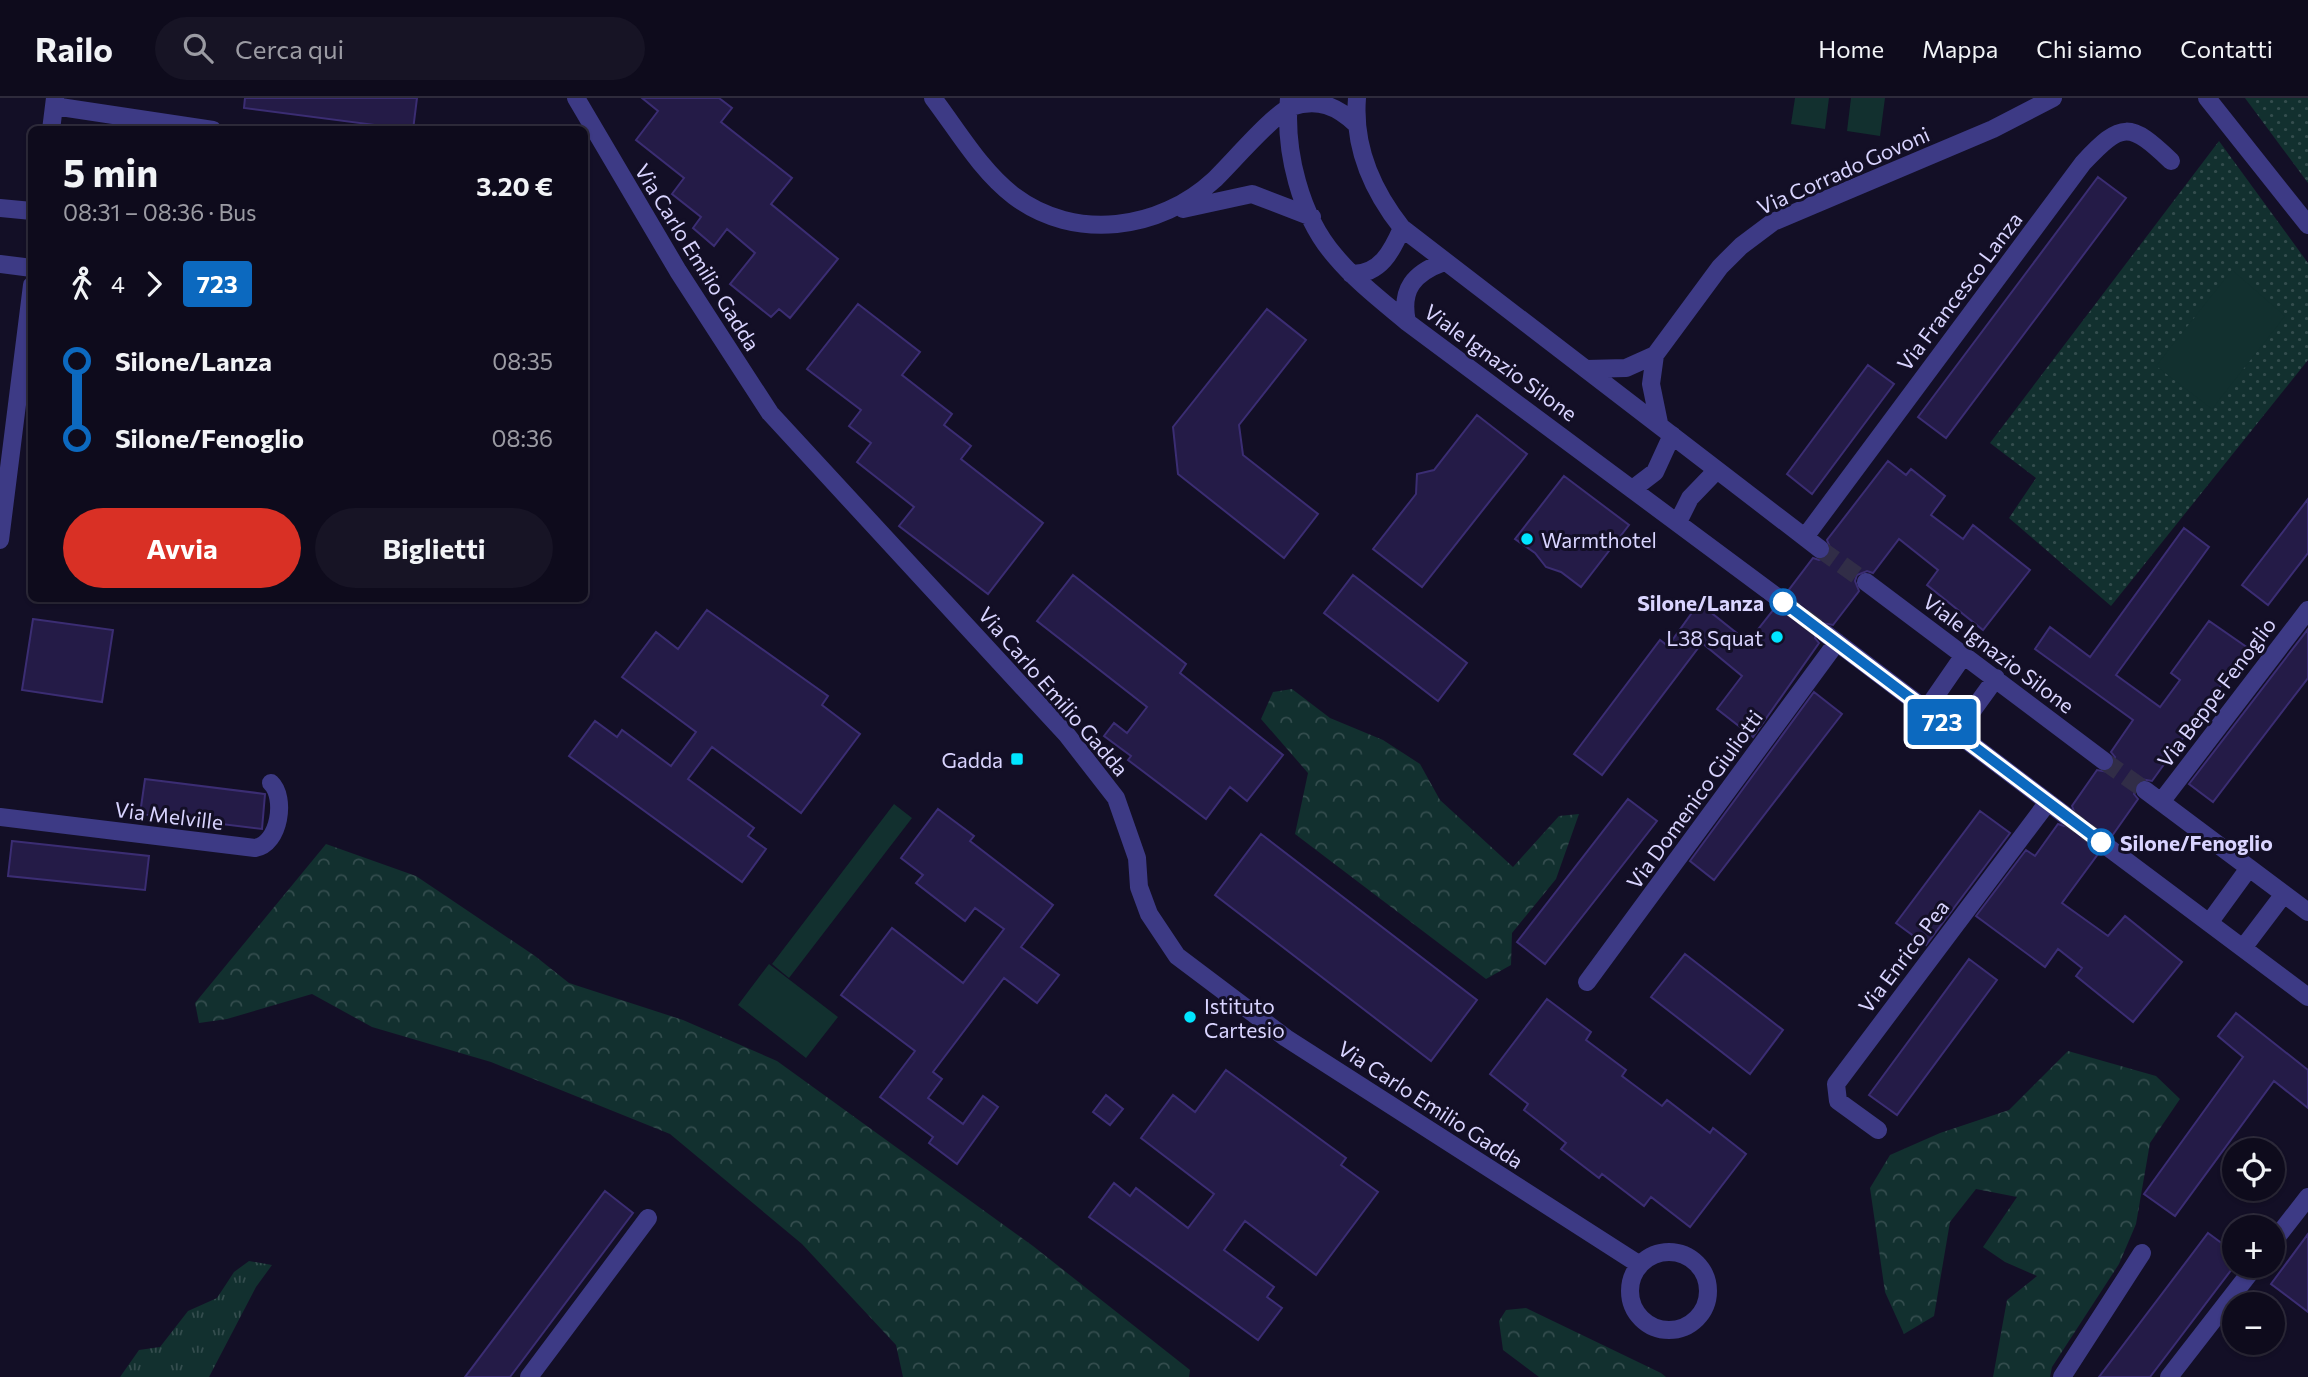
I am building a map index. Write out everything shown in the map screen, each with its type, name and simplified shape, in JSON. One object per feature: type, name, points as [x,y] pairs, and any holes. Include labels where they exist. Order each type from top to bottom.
[{"type":"street","name":"Via Carlo Emilio Gadda","points":[[576,98],[678,271],[770,413],[1068,735],[1116,798],[1137,858],[1139,887],[1154,922],[1177,956],[1286,1038],[1640,1265]]},
{"type":"street","points":[[933,98],[999,182],[1032,207],[1091,225],[1153,218],[1252,194],[1312,217]]},
{"type":"street","points":[[1357,98],[1360,146],[1375,189],[1402,228],[1820,549]]},
{"type":"street","name":"Via Corrado Govoni","points":[[1655,355],[1720,267],[1759,231],[1813,204],[1993,130],[2053,98]]},
{"type":"street","points":[[2207,98],[2308,225]]},
{"type":"street","points":[[1169,213],[1209,184],[1289,103],[1320,101],[1341,110],[1357,124]]},
{"type":"street","points":[[51,126],[54,102],[190,126]]},
{"type":"street","name":"Viale Ignazio Silone","points":[[1289,103],[1292,157],[1312,217],[1329,249],[1351,274],[1407,322],[1634,488],[1781,600]]},
{"type":"street","name":"Via Francesco Lanza","points":[[1805,537],[2074,174],[2105,139],[2122,130],[2137,131],[2171,161]]},
{"type":"street","points":[[0,208],[28,212]]},
{"type":"street","points":[[1351,274],[1370,272],[1383,262],[1402,228]]},
{"type":"street","points":[[1407,322],[1405,301],[1410,283],[1423,271],[1444,262]]},
{"type":"street","points":[[0,264],[28,268]]},
{"type":"street","points":[[0,540],[28,355]]},
{"type":"street","points":[[1586,369],[1626,368],[1655,355]]},
{"type":"street","points":[[1634,488],[1655,472],[1665,429],[1651,384],[1655,355]]},
{"type":"street","points":[[1678,522],[1690,498],[1716,471]]},
{"type":"street","name":"Viale Ignazio Silone","points":[[1866,582],[2104,761]]},
{"type":"street","name":"Via Beppe Fenoglio","points":[[2161,802],[2308,610]]},
{"type":"street","name":"Via Domenico Giuliotti","points":[[1587,982],[1832,638],[1926,710]]},
{"type":"street","points":[[1964,655],[1926,710],[2065,815]]},
{"type":"street","points":[[1956,732],[1996,678]]},
{"type":"street","name":"Via Melville","points":[[0,817],[255,848],[267,844],[275,832],[278,797],[271,783]]},
{"type":"street","points":[[2145,790],[2308,912]]},
{"type":"street","name":"Via Enrico Pea","points":[[1878,1130],[1838,1101],[1836,1084],[2048,802]]},
{"type":"street","points":[[2105,845],[2308,997]]},
{"type":"street","points":[[2209,923],[2249,868]]},
{"type":"street","points":[[2243,948],[2284,894]]},
{"type":"street","points":[[2285,1227],[2308,1197]]},
{"type":"street","points":[[529,1377],[648,1218]]},
{"type":"street","points":[[1676,1252],[1698,1264],[1708,1288],[1701,1313],[1681,1328],[1656,1327],[1645,1321],[1632,1300],[1634,1275],[1640,1265],[1650,1257],[1676,1252]]},
{"type":"street","points":[[2062,1377],[2143,1253]]},
{"type":"street","points":[[2169,1377],[2246,1278]]},
{"type":"green space","points":[[1795,98],[1829,98],[1825,129],[1791,124]]},
{"type":"green space","points":[[1851,98],[1885,98],[1880,136],[1847,131]]},
{"type":"green space","points":[[2245,98],[2308,98],[2308,183]]},
{"type":"green space","points":[[2219,141],[2308,263],[2308,360],[2111,606],[2009,518],[2036,478],[1990,443]]},
{"type":"green space","points":[[2232,270],[2285,316],[2212,409],[2156,366]]},
{"type":"green space","points":[[1292,689],[1330,718],[1383,740],[1420,764],[1440,800],[1513,867],[1559,816],[1579,814],[1556,879],[1512,933],[1511,965],[1486,979],[1295,834],[1308,773],[1261,719],[1273,692]]},
{"type":"green space","points":[[894,804],[912,818],[789,978],[772,964]]},
{"type":"green space","points":[[326,844],[416,876],[535,956],[569,983],[683,1020],[777,1061],[1033,1246],[1190,1370],[1189,1377],[903,1377],[896,1345],[802,1244],[670,1134],[491,1062],[372,1027],[312,994],[227,1019],[199,1023],[195,1003]]},
{"type":"green space","points":[[769,964],[838,1017],[806,1058],[738,1005]]},
{"type":"green space","points":[[2068,1051],[2156,1076],[2180,1099],[2150,1143],[2136,1224],[2119,1264],[2052,1367],[2050,1377],[1993,1377],[2007,1300],[2037,1276],[2005,1262],[1983,1247],[2017,1197],[1976,1189],[1950,1222],[1934,1316],[1904,1334],[1885,1292],[1870,1188],[1890,1155],[1940,1133],[2009,1110]]},
{"type":"green space","points":[[249,1261],[272,1265],[256,1287],[209,1377],[120,1377],[139,1350],[160,1347],[188,1311],[217,1298],[234,1272]]},
{"type":"green space","points":[[1526,1308],[1666,1377],[1539,1377],[1503,1350],[1499,1321],[1506,1310]]},
{"type":"building","points":[[245,98],[417,98],[414,126],[382,126],[244,108]]},
{"type":"building","points":[[642,98],[719,98],[732,108],[721,122],[792,178],[771,204],[838,259],[790,318],[779,309],[771,317],[730,284],[755,253],[727,229],[714,246],[693,228],[701,217],[672,194],[684,178],[636,140],[658,111]]},
{"type":"building","points":[[2098,177],[2126,198],[1946,438],[1918,417]]},
{"type":"building","points":[[858,304],[920,352],[902,375],[952,414],[944,425],[971,446],[961,459],[1043,523],[988,594],[899,526],[914,507],[857,462],[871,443],[849,426],[861,410],[807,369]]},
{"type":"building","points":[[1267,309],[1306,340],[1239,425],[1243,455],[1318,514],[1284,558],[1178,474],[1173,427]]},
{"type":"building","points":[[1868,365],[1894,384],[1812,494],[1787,474]]},
{"type":"building","points":[[1477,415],[1527,454],[1422,587],[1373,549],[1416,494],[1417,474],[1434,470]]},
{"type":"building","points":[[1888,461],[1906,475],[1911,469],[1945,496],[1931,515],[1963,539],[1973,525],[2030,570],[1983,630],[1927,585],[1938,570],[1899,539],[1873,573],[1867,571],[1857,575],[1855,581],[1859,591],[1833,625],[1822,623],[1817,628],[1815,638],[1819,643],[1753,737],[1717,709],[1742,676],[1702,643],[1602,775],[1574,754],[1660,640],[1668,646],[1699,603],[1748,642],[1774,609],[1780,611],[1790,607],[1792,601],[1788,591],[1813,558],[1819,560],[1829,556],[1831,550],[1827,540]]},
{"type":"building","points":[[1564,476],[1629,525],[1581,587],[1561,572],[1546,567],[1535,553],[1515,539]]},
{"type":"building","points":[[2308,499],[2308,553],[2268,605],[2242,585]]},
{"type":"building","points":[[2184,528],[2209,547],[2116,675],[2160,707],[2180,680],[2171,673],[2209,621],[2248,648],[2152,781],[2141,779],[2136,784],[2134,794],[2138,799],[2112,836],[2101,834],[2096,839],[2094,849],[2098,854],[2062,903],[2108,936],[2125,916],[2182,962],[2133,1022],[2076,976],[2082,968],[2058,949],[2045,967],[1976,916],[2026,850],[2035,856],[2058,824],[2064,826],[2074,822],[2076,816],[2072,806],[2097,770],[2108,772],[2113,767],[2115,757],[2111,752],[2133,720],[2035,649],[2050,627],[2090,657]]},
{"type":"building","points":[[1073,575],[1186,664],[1180,673],[1283,755],[1247,801],[1230,787],[1206,819],[1128,760],[1131,756],[1104,736],[1114,723],[1127,733],[1147,707],[1037,621]]},
{"type":"building","points":[[1353,575],[1467,663],[1438,701],[1324,613]]},
{"type":"building","points":[[707,610],[828,696],[822,705],[860,734],[801,813],[712,747],[688,779],[754,828],[748,836],[766,849],[742,882],[569,756],[595,721],[617,737],[622,730],[671,766],[696,732],[622,677],[656,632],[678,649]]},
{"type":"building","points":[[33,619],[113,630],[102,702],[22,690]]},
{"type":"building","points":[[2308,629],[2308,678],[2213,802],[2189,784]]},
{"type":"building","points":[[1814,692],[1842,714],[1714,880],[1690,861]]},
{"type":"building","points":[[145,779],[265,794],[262,829],[140,814]]},
{"type":"building","points":[[1628,799],[1657,821],[1545,964],[1517,942]]},
{"type":"building","points":[[938,809],[974,836],[970,841],[1053,905],[1021,947],[1059,975],[1037,1003],[1004,978],[933,1072],[942,1079],[928,1098],[963,1124],[983,1096],[998,1107],[957,1164],[929,1143],[933,1137],[880,1097],[915,1051],[841,995],[892,928],[963,983],[1004,929],[975,908],[965,921],[916,883],[923,875],[901,858]]},
{"type":"building","points":[[1980,811],[2010,833],[1926,945],[1896,923]]},
{"type":"building","points":[[1261,834],[1477,1000],[1431,1061],[1215,895]]},
{"type":"building","points":[[12,841],[149,856],[145,890],[8,876]]},
{"type":"building","points":[[1685,954],[1783,1030],[1750,1074],[1651,997]]},
{"type":"building","points":[[1969,959],[1997,980],[1897,1115],[1869,1095]]},
{"type":"building","points":[[1547,999],[1591,1032],[1586,1040],[1626,1070],[1622,1076],[1662,1106],[1667,1100],[1710,1133],[1713,1128],[1746,1154],[1690,1227],[1651,1197],[1644,1206],[1602,1174],[1599,1178],[1561,1149],[1566,1143],[1524,1110],[1528,1104],[1490,1074]]},
{"type":"building","points":[[2236,1013],[2308,1070],[2308,1108],[2274,1081],[2232,1138],[2222,1138],[2222,1152],[2175,1216],[2144,1194],[2243,1057],[2218,1036]]},
{"type":"building","points":[[1226,1070],[1346,1158],[1341,1165],[1378,1192],[1316,1275],[1245,1221],[1224,1250],[1274,1287],[1267,1297],[1282,1308],[1258,1340],[1089,1217],[1114,1183],[1130,1196],[1136,1188],[1188,1228],[1214,1194],[1141,1138],[1173,1095],[1195,1112]]},
{"type":"building","points":[[1106,1095],[1123,1109],[1110,1125],[1093,1112]]},
{"type":"building","points":[[605,1191],[633,1213],[510,1377],[465,1377]]},
{"type":"building","points":[[2208,1233],[2222,1243],[2222,1278],[2225,1278],[2150,1377],[2099,1377]]},
{"type":"building","points":[[2308,1234],[2308,1312],[2271,1284],[2275,1278],[2285,1278],[2285,1265]]},
{"type":"tunnel","points":[[1820,549],[1866,582]]},
{"type":"tunnel","points":[[1781,600],[1826,634]]},
{"type":"tunnel","points":[[2104,761],[2145,790]]},
{"type":"tunnel","points":[[2065,815],[2105,845]]},
{"type":"bus line","name":"723","points":[[1783,602],[2101,842]]},
{"type":"place","name":"Warmthotel","points":[[1527,539]]},
{"type":"place","name":"Silone/Lanza","points":[[1783,602]]},
{"type":"place","name":"L38 Squat","points":[[1777,637]]},
{"type":"place","name":"Gadda","points":[[1017,759]]},
{"type":"place","name":"Silone/Fenoglio","points":[[2101,842]]},
{"type":"place","name":"Istituto Cartesio","points":[[1190,1017]]}]
